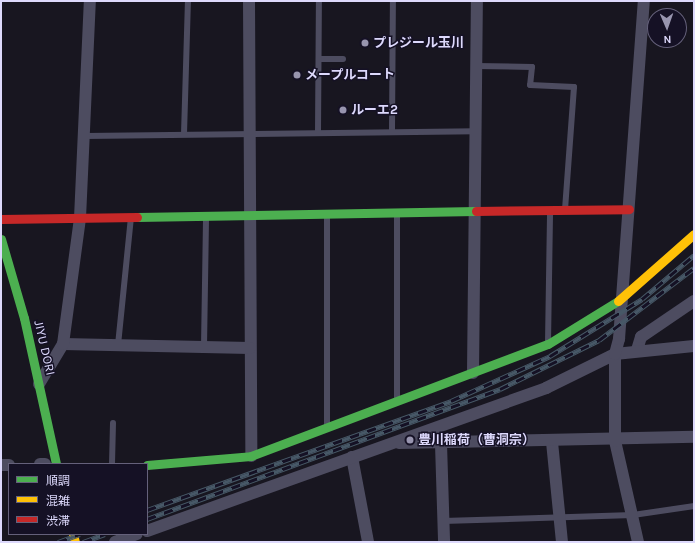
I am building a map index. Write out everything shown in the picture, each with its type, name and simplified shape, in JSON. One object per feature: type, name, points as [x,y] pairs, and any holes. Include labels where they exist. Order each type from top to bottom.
[{"type":"street","points":[[38,384],[63,344],[80,218],[86,136],[90,1]]},
{"type":"street","points":[[249,1],[248,133],[250,215],[251,456]]},
{"type":"street","points":[[473,373],[475,211],[474,130],[477,1]]},
{"type":"street","points":[[638,542],[616,442],[615,354],[622,299],[644,1]]},
{"type":"street","points":[[1,219],[629,209]]},
{"type":"street","points":[[148,465],[251,456],[548,344],[622,299],[694,234]]},
{"type":"street","name":"JIYU DORI","points":[[1,239],[38,384],[56,463]]},
{"type":"street","points":[[637,350],[641,337],[694,301]]},
{"type":"street","points":[[63,344],[250,348]]},
{"type":"street","points":[[148,531],[546,388],[615,354],[637,350],[694,346]]},
{"type":"street","points":[[390,443],[441,444],[616,442],[694,437]]},
{"type":"street","points":[[552,442],[562,542]]},
{"type":"street","points":[[441,444],[444,542]]},
{"type":"street","points":[[352,457],[368,542]]},
{"type":"street","points":[[115,542],[134,535]]},
{"type":"lane","points":[[184,134],[188,1]]},
{"type":"lane","points":[[318,132],[319,1]]},
{"type":"lane","points":[[392,131],[393,1]]},
{"type":"lane","points":[[319,59],[343,59]]},
{"type":"lane","points":[[476,66],[532,67],[530,85],[574,87],[565,210]]},
{"type":"lane","points":[[86,136],[474,130]]},
{"type":"lane","points":[[548,344],[550,210]]},
{"type":"lane","points":[[397,212],[397,402]]},
{"type":"lane","points":[[327,214],[327,428]]},
{"type":"lane","points":[[204,347],[206,216]]},
{"type":"lane","points":[[118,345],[131,217]]},
{"type":"lane","points":[[112,463],[113,423]]},
{"type":"lane","points":[[443,521],[633,515],[694,506]]},
{"type":"railway","points":[[148,510],[451,401],[550,356],[642,299],[694,255]]},
{"type":"railway","points":[[148,519],[500,389],[599,340],[694,268]]},
{"type":"railway","points":[[58,542],[77,535]]},
{"type":"railway","points":[[83,542],[102,535]]},
{"type":"traffic: fast","points":[[137,217],[476,211]]},
{"type":"traffic: fast","points":[[1,239],[24,318],[56,463]]},
{"type":"traffic: fast","points":[[148,465],[251,456],[548,344],[618,301]]},
{"type":"traffic: slow","points":[[618,301],[694,234]]},
{"type":"traffic: slow","points":[[73,535],[75,542]]},
{"type":"traffic: jam","points":[[476,211],[629,209]]},
{"type":"traffic: jam","points":[[1,219],[137,217]]},
{"type":"place","name":"プレジール玉川","points":[[365,43]]},
{"type":"place","name":"メープルコート","points":[[297,75]]},
{"type":"place","name":"ルーエ2","points":[[343,110]]},
{"type":"place","name":"豊川稲荷（曹洞宗）","points":[[410,440]]}]
